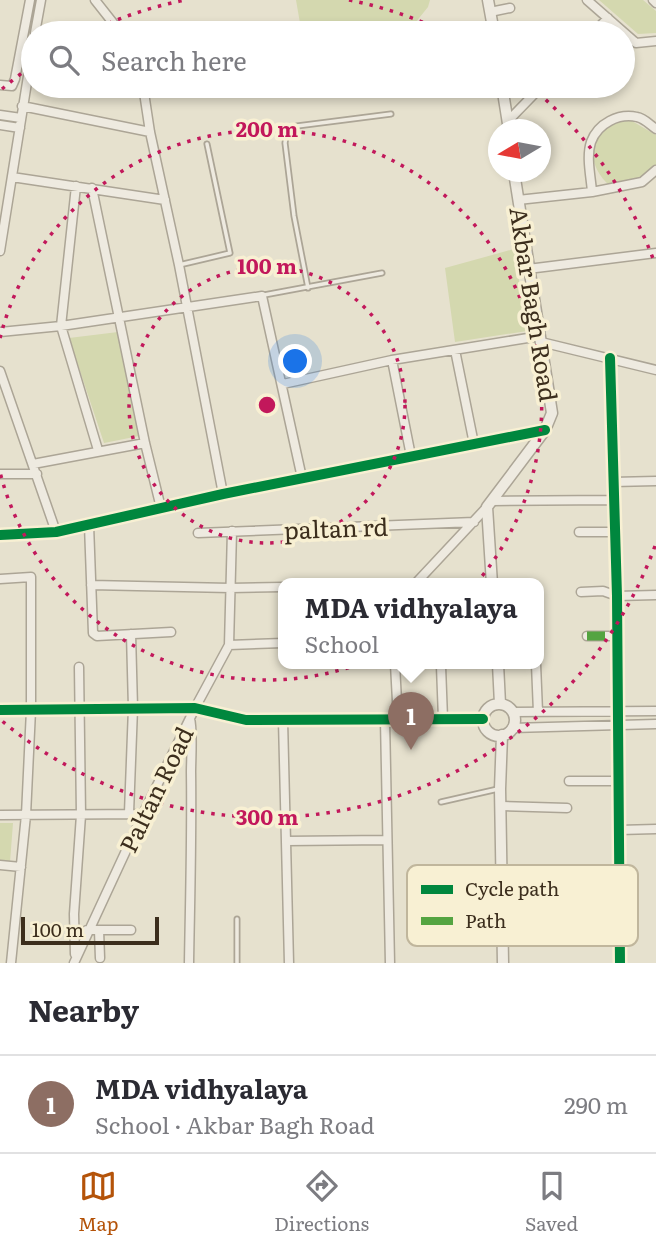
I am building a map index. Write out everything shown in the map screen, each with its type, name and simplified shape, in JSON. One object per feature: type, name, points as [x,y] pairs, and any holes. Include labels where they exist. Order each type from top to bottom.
[{"type":"street","points":[[26,21],[30,0]]},
{"type":"street","points":[[37,21],[41,0]]},
{"type":"street","points":[[96,0],[112,21]]},
{"type":"street","points":[[488,0],[492,21]]},
{"type":"street","points":[[587,0],[611,21]]},
{"type":"street","points":[[490,12],[510,8]]},
{"type":"street","points":[[605,21],[608,18]]},
{"type":"street","points":[[635,42],[656,41]]},
{"type":"street","points":[[0,85],[12,86],[21,47]]},
{"type":"street","points":[[0,251],[24,98]]},
{"type":"street","points":[[145,98],[180,265],[223,494]]},
{"type":"street","points":[[504,98],[507,119]]},
{"type":"street","points":[[513,119],[532,98]]},
{"type":"street","points":[[22,106],[150,132]]},
{"type":"street","points":[[0,115],[21,118]]},
{"type":"street","points":[[592,192],[589,160],[591,141],[604,124],[621,116],[640,117],[656,129]]},
{"type":"street","points":[[0,125],[20,128]]},
{"type":"street","points":[[518,200],[592,192],[642,182],[656,170]]},
{"type":"street","points":[[12,177],[165,200]]},
{"type":"street","name":"Akbar Bagh Road","points":[[490,504],[545,430],[552,413],[515,182]]},
{"type":"street","points":[[76,186],[61,326],[98,450]]},
{"type":"street","points":[[92,188],[161,508]]},
{"type":"street","points":[[528,270],[656,253]]},
{"type":"street","points":[[0,332],[61,326],[262,296],[302,478]]},
{"type":"street","points":[[283,384],[392,360],[540,339],[656,370]]},
{"type":"street","points":[[455,349],[474,443]]},
{"type":"street","points":[[610,358],[617,596],[620,865]]},
{"type":"street","points":[[392,360],[411,456]]},
{"type":"street","points":[[0,371],[2,384],[56,532]]},
{"type":"street","points":[[0,534],[56,532],[223,494],[545,430]]},
{"type":"street","points":[[33,464],[145,443]]},
{"type":"street","points":[[0,474],[37,474]]},
{"type":"street","points":[[613,482],[656,481]]},
{"type":"street","points":[[421,578],[490,504],[613,500]]},
{"type":"street","points":[[490,504],[492,578]]},
{"type":"street","name":"paltan rd","points":[[198,533],[474,522]]},
{"type":"street","points":[[89,525],[93,633],[97,636],[171,632]]},
{"type":"street","name":"Paltan Road","points":[[74,960],[195,708],[229,645],[232,531]]},
{"type":"street","points":[[579,532],[615,532]]},
{"type":"street","points":[[0,579],[31,577],[31,710],[26,815],[11,963]]},
{"type":"street","points":[[90,585],[278,587]]},
{"type":"street","points":[[581,592],[603,591],[617,596],[656,595]]},
{"type":"street","points":[[129,813],[133,708],[131,634]]},
{"type":"street","points":[[587,636],[617,636]]},
{"type":"street","points":[[229,645],[278,643]]},
{"type":"street","points":[[74,960],[74,914],[81,815],[79,667]]},
{"type":"street","points":[[396,669],[398,720]]},
{"type":"street","points":[[441,669],[443,719]]},
{"type":"street","points":[[498,669],[500,704]]},
{"type":"street","points":[[537,669],[538,712]]},
{"type":"street","points":[[512,728],[515,719],[509,707],[500,704],[486,709],[483,719],[488,732],[502,735],[512,728],[656,724]]},
{"type":"street","points":[[0,710],[195,708],[246,720],[483,719]]},
{"type":"street","points":[[513,712],[656,711]]},
{"type":"street","points":[[189,963],[190,719]]},
{"type":"street","points":[[283,720],[289,963]]},
{"type":"street","points":[[385,720],[390,963]]},
{"type":"street","points":[[502,735],[500,789],[503,865]]},
{"type":"street","points":[[569,781],[618,781]]},
{"type":"street","points":[[501,806],[567,808]]},
{"type":"street","points":[[0,815],[143,814]]},
{"type":"street","points":[[619,830],[656,829]]},
{"type":"street","points":[[286,841],[387,840]]},
{"type":"street","points":[[0,865],[21,867]]},
{"type":"street","points":[[88,930],[131,930]]},
{"type":"street","points":[[99,930],[100,958]]},
{"type":"street","points":[[80,945],[99,946]]},
{"type":"lane","points":[[307,288],[294,216],[286,137],[297,125],[391,114]]},
{"type":"lane","points":[[180,265],[230,253],[207,144]]},
{"type":"lane","points":[[262,296],[382,273]]},
{"type":"lane","points":[[441,802],[500,789]]},
{"type":"lane","points":[[237,919],[237,963]]},
{"type":"green space","points":[[296,0],[430,0],[417,21],[300,21]]},
{"type":"green space","points":[[599,0],[643,0],[656,11],[656,33],[638,34],[635,31],[635,21],[623,21]]},
{"type":"green space","points":[[625,117],[656,135],[656,167],[640,180],[610,186],[594,163],[593,146],[601,130],[611,122]]},
{"type":"green space","points":[[514,249],[527,331],[455,342],[445,268]]},
{"type":"green space","points":[[118,332],[139,436],[104,443],[69,338]]},
{"type":"green space","points":[[0,823],[13,823],[10,862],[0,861]]},
{"type":"marked path","points":[[587,636],[617,636]]},
{"type":"cycle path","points":[[610,358],[617,596],[619,865]]},
{"type":"cycle path","points":[[0,535],[56,532],[223,494],[545,430]]},
{"type":"cycle path","points":[[0,710],[195,708],[246,720],[483,719]]},
{"type":"cycle path","points":[[620,946],[620,963]]},
{"type":"place","name":"MDA vidhyalaya","points":[[411,750]]}]
